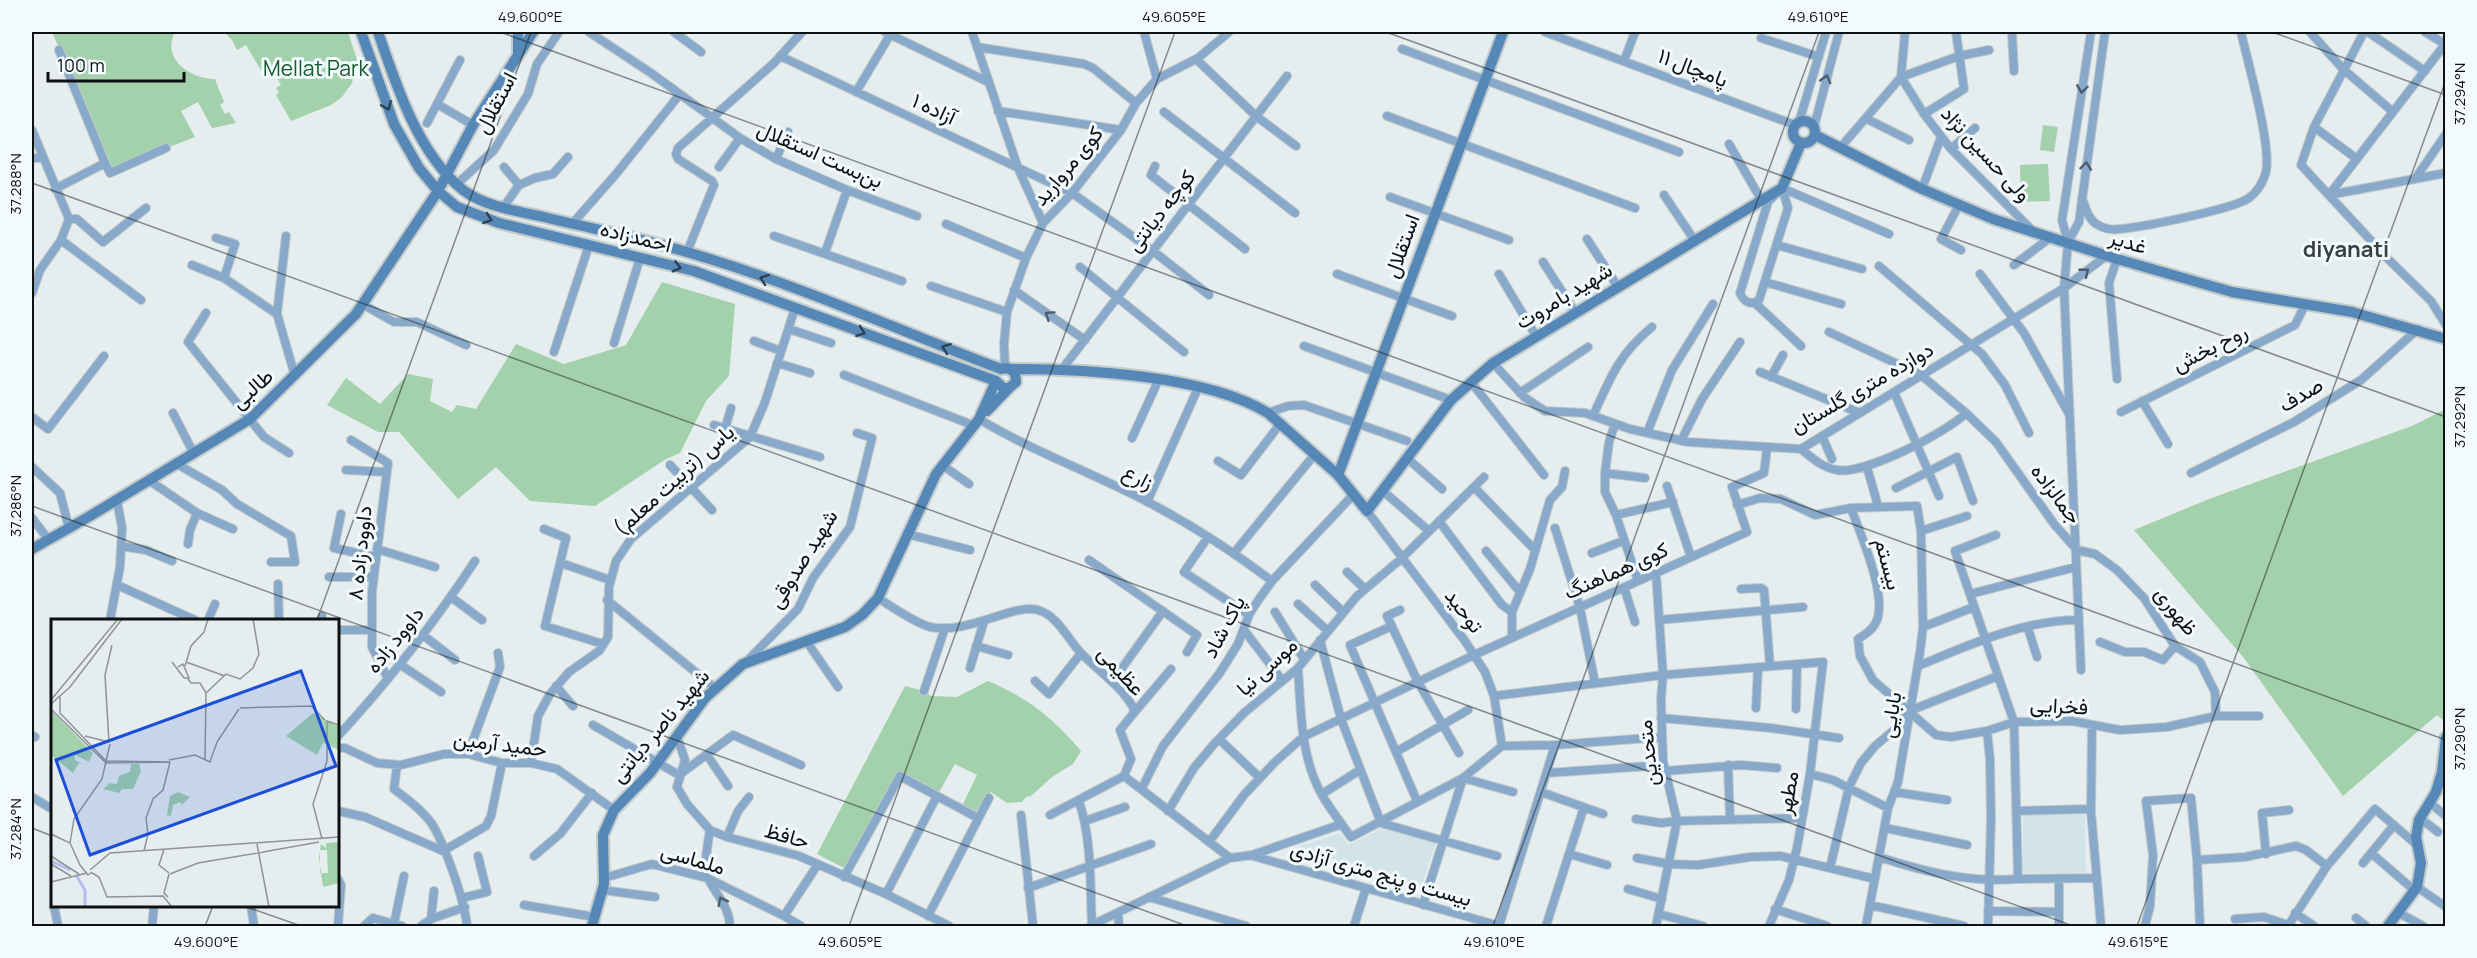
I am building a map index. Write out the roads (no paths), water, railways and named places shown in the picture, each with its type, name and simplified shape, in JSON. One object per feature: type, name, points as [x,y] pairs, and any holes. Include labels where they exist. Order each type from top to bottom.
[{"type":"main road","name":"احمدزاده","points":[[361,32],[394,124],[419,168],[438,191],[457,207],[518,228],[694,271],[996,381],[1001,387],[1012,385]]},
{"type":"main road","points":[[518,32],[518,55]]},
{"type":"main road","points":[[527,32],[533,32]]},
{"type":"main road","points":[[447,174],[473,125],[533,32]]},
{"type":"main road","name":"استقلال","points":[[1338,474],[1503,32]]},
{"type":"main road","name":"احمدزاده","points":[[380,36],[409,116],[447,174],[466,192],[503,208],[687,252],[1006,368]]},
{"type":"main road","points":[[365,45],[380,36]]},
{"type":"main road","points":[[1805,121],[1814,131],[1809,142],[1801,143],[1793,136],[1797,123],[1805,121]]},
{"type":"main road","name":"غدیر","points":[[1814,131],[1840,148],[1923,189],[1993,219],[2106,256],[2232,292],[2352,312],[2418,329],[2445,339]]},
{"type":"main road","points":[[1782,188],[1801,143]]},
{"type":"main road","name":"طالبی","points":[[32,549],[250,419],[364,305],[447,174]]},
{"type":"main road","name":"شهید بامروت","points":[[1367,511],[1451,400],[1493,363],[1782,188]]},
{"type":"main road","points":[[738,287],[743,271]]},
{"type":"main road","points":[[1006,368],[1015,373],[1012,385]]},
{"type":"main road","name":"شهید ناصر دیانتی","points":[[1006,368],[1063,368],[1159,379],[1233,397],[1268,413],[1338,474],[1367,511]]},
{"type":"main road","name":"شهید ناصر دیانتی","points":[[594,922],[604,878],[603,835],[614,810],[657,764],[705,698],[743,664],[845,627],[862,615],[878,598],[942,465],[1012,385],[1041,369]]},
{"type":"main road","name":"شهید ناصر دیانتی","points":[[979,420],[996,381]]},
{"type":"main road","points":[[2388,927],[2415,889],[2421,863],[2416,837],[2420,818],[2436,792],[2442,772],[2445,736]]},
{"type":"street","name":"استقلال","points":[[457,184],[494,150],[528,94],[537,64],[558,32]]},
{"type":"street","name":"بن‌بست استقلال","points":[[589,32],[740,138],[776,159],[847,190],[917,216]]},
{"type":"street","points":[[674,32],[701,52]]},
{"type":"street","points":[[687,252],[714,185],[712,181],[678,159],[676,154],[678,148],[780,56],[802,32]]},
{"type":"street","points":[[972,32],[1018,168],[1043,224]]},
{"type":"street","points":[[1144,32],[1157,79]]},
{"type":"street","name":"کوی مروارید","points":[[1006,368],[1004,344],[1007,312],[1026,258],[1043,224],[1072,193],[1121,130],[1136,102],[1157,79],[1196,59],[1228,32]]},
{"type":"street","name":"پامچال ۱۱","points":[[1545,32],[1797,123]]},
{"type":"street","points":[[1624,61],[1635,32]]},
{"type":"street","points":[[1797,123],[1827,32]]},
{"type":"street","points":[[1814,131],[1839,32]]},
{"type":"street","points":[[1901,77],[1905,32]]},
{"type":"street","points":[[1924,114],[1964,89],[1956,32]]},
{"type":"street","points":[[2012,32],[2014,71]]},
{"type":"street","points":[[2077,550],[2064,288],[2068,242],[2062,219],[2091,32]]},
{"type":"street","points":[[2068,242],[2079,222],[2105,32]]},
{"type":"street","points":[[2082,198],[2090,219],[2097,225],[2119,230],[2240,203],[2256,192],[2265,177],[2268,161],[2241,32]]},
{"type":"street","points":[[2310,32],[2343,69],[2392,111]]},
{"type":"street","points":[[2425,71],[2366,32],[2343,69],[2314,127],[2301,165],[2388,259],[2431,301],[2445,325]]},
{"type":"street","points":[[2330,195],[2392,111],[2444,48],[2426,32]]},
{"type":"street","points":[[856,92],[888,33],[988,82]]},
{"type":"street","points":[[1761,38],[1819,57]]},
{"type":"street","points":[[977,47],[1084,64],[1093,68],[1136,102]]},
{"type":"street","points":[[1402,49],[1679,152]]},
{"type":"street","points":[[59,50],[110,173],[166,148]]},
{"type":"street","points":[[1840,148],[1901,77],[1959,56],[1989,50]]},
{"type":"street","points":[[2087,51],[2101,53]]},
{"type":"street","name":"آزاده ۱","points":[[780,56],[1072,193],[1153,251],[1209,295]]},
{"type":"street","points":[[1196,59],[1256,116],[1296,146]]},
{"type":"street","points":[[426,123],[460,60]]},
{"type":"street","name":"کوچه دیانتی","points":[[1063,368],[1287,76]]},
{"type":"street","name":"ولی حسین نژاد","points":[[1901,77],[1924,114],[1951,149],[2033,231]]},
{"type":"street","points":[[572,224],[680,94]]},
{"type":"street","points":[[436,104],[473,125]]},
{"type":"street","points":[[998,111],[1121,130]]},
{"type":"street","points":[[1164,112],[1295,213]]},
{"type":"street","points":[[1387,116],[1635,208]]},
{"type":"street","points":[[1867,119],[1909,140]]},
{"type":"street","points":[[2314,127],[2356,159]]},
{"type":"street","points":[[1951,149],[1975,128]]},
{"type":"street","points":[[32,130],[69,219],[61,240],[40,270],[32,292]]},
{"type":"street","points":[[776,159],[788,132]]},
{"type":"street","points":[[2415,179],[2445,134]]},
{"type":"street","points":[[1923,189],[1941,137]]},
{"type":"street","points":[[719,167],[740,138]]},
{"type":"street","points":[[1729,144],[1762,201]]},
{"type":"street","points":[[503,208],[519,185],[553,174],[568,157]]},
{"type":"street","points":[[32,158],[42,158]]},
{"type":"street","points":[[55,189],[105,163]]},
{"type":"street","points":[[1155,166],[1151,175],[1245,249]]},
{"type":"street","points":[[504,167],[519,185]]},
{"type":"street","points":[[2330,195],[2445,173]]},
{"type":"street","points":[[1782,188],[1889,234]]},
{"type":"street","points":[[1755,303],[1759,300],[1766,282],[1788,208],[1782,188]]},
{"type":"street","points":[[1782,188],[1768,202],[1740,293],[1743,300],[1755,303],[1801,346]]},
{"type":"street","points":[[825,254],[847,190]]},
{"type":"street","points":[[1664,195],[1695,241]]},
{"type":"street","points":[[1390,197],[1509,240]]},
{"type":"street","points":[[1959,205],[1941,239],[1961,250]]},
{"type":"street","points":[[69,219],[77,219],[103,242],[146,208]]},
{"type":"street","points":[[946,224],[1026,258]]},
{"type":"street","points":[[286,236],[277,314],[295,376]]},
{"type":"street","points":[[774,236],[902,281]]},
{"type":"street","points":[[2014,265],[2051,237]]},
{"type":"street","points":[[216,238],[235,244],[224,278]]},
{"type":"street","points":[[1587,239],[1618,287]]},
{"type":"street","points":[[61,240],[141,300]]},
{"type":"street","points":[[554,352],[589,245]]},
{"type":"street","points":[[1777,245],[1862,269]]},
{"type":"street","name":"دوازده متری گلستان","points":[[1493,363],[1520,393],[1545,411],[1585,413],[1615,424],[1681,441],[1801,449],[2064,288],[2106,256]]},
{"type":"street","points":[[614,343],[640,258]]},
{"type":"street","points":[[2117,379],[2109,283],[2118,259]]},
{"type":"street","points":[[1544,262],[1575,312]]},
{"type":"street","points":[[192,265],[224,278],[277,314]]},
{"type":"street","points":[[1879,266],[1973,344],[2005,385],[2029,433]]},
{"type":"street","points":[[1080,267],[1184,352]]},
{"type":"street","points":[[1336,274],[1452,316]]},
{"type":"street","points":[[1498,274],[1536,336]]},
{"type":"street","points":[[1980,274],[2014,318],[2070,415]]},
{"type":"street","points":[[1766,282],[1841,304]]},
{"type":"street","points":[[931,286],[1007,312]]},
{"type":"street","points":[[1014,290],[1085,340]]},
{"type":"street","points":[[1647,433],[1672,370],[1713,304]]},
{"type":"street","name":"روح بخش","points":[[2121,412],[2295,325],[2305,304]]},
{"type":"street","points":[[364,305],[394,322],[417,322],[466,345]]},
{"type":"street","name":"یاس (تربیت معلم)","points":[[603,644],[608,637],[607,600],[616,561],[631,539],[750,436],[795,308]]},
{"type":"street","points":[[206,313],[188,342],[264,437],[289,453]]},
{"type":"street","points":[[1593,416],[1617,364],[1635,341],[1652,327]]},
{"type":"street","points":[[789,329],[831,343]]},
{"type":"street","name":"صدف","points":[[2191,473],[2304,416],[2361,380],[2418,329]]},
{"type":"street","name":"جمالزاده","points":[[1829,332],[1921,375],[1966,413],[1996,442],[2054,524],[2077,550],[2081,670]]},
{"type":"street","points":[[754,341],[781,351]]},
{"type":"street","points":[[1681,441],[1702,399],[1740,342]]},
{"type":"street","points":[[1304,346],[1451,400]]},
{"type":"street","points":[[1520,393],[1588,347]]},
{"type":"street","points":[[1770,377],[1783,355]]},
{"type":"street","points":[[32,417],[48,429],[104,356]]},
{"type":"street","points":[[777,363],[810,373]]},
{"type":"street","points":[[1760,372],[1860,413]]},
{"type":"street","name":"زارع","points":[[844,375],[979,420],[1148,502],[1234,553],[1272,581]]},
{"type":"street","points":[[1132,438],[1159,379]]},
{"type":"street","points":[[1471,382],[1544,475]]},
{"type":"street","points":[[1148,502],[1198,388]]},
{"type":"street","points":[[1894,392],[1940,496]]},
{"type":"street","points":[[2142,402],[2168,444]]},
{"type":"street","points":[[1268,413],[1288,406],[1304,405],[1407,441]]},
{"type":"street","points":[[725,429],[731,408]]},
{"type":"street","points":[[173,413],[194,454]]},
{"type":"street","points":[[1801,449],[1823,465],[1838,471],[1867,467],[1946,429],[1966,413]]},
{"type":"street","points":[[1218,461],[1241,475],[1280,424]]},
{"type":"street","points":[[1615,424],[1609,442],[1605,492],[1616,515],[1638,581]]},
{"type":"street","points":[[714,425],[820,457]]},
{"type":"street","name":"شهید صدوقی","points":[[743,664],[798,609],[813,578],[850,527],[872,438],[857,433]]},
{"type":"street","points":[[1822,436],[1832,459]]},
{"type":"street","points":[[351,440],[387,468]]},
{"type":"street","points":[[1767,448],[1764,473],[1732,488],[1737,505],[1760,498],[1781,499],[1815,515],[1851,508],[1878,506],[1867,467]]},
{"type":"street","points":[[1234,553],[1315,454]]},
{"type":"street","points":[[1896,488],[1958,457],[1973,501]]},
{"type":"street","points":[[1408,459],[1442,489]]},
{"type":"street","points":[[177,464],[222,490],[237,504],[291,536],[295,562],[271,562]]},
{"type":"street","points":[[670,465],[712,510]]},
{"type":"street","points":[[942,465],[969,484]]},
{"type":"street","points":[[32,467],[60,493],[69,528]]},
{"type":"street","points":[[346,470],[387,468]]},
{"type":"street","name":"داوود زاده ۸","points":[[387,468],[376,553],[372,646],[388,679]]},
{"type":"street","points":[[1512,638],[1512,612],[1535,550],[1550,500],[1562,487],[1565,471]]},
{"type":"street","points":[[1605,473],[1645,478]]},
{"type":"street","name":"موسی نیا","points":[[1168,811],[1194,768],[1219,739],[1244,713],[1298,668],[1343,612],[1365,589],[1401,559],[1484,477]]},
{"type":"street","points":[[150,480],[197,513],[233,529]]},
{"type":"street","points":[[1667,486],[1691,557]]},
{"type":"street","points":[[1474,487],[1535,550]]},
{"type":"street","points":[[1383,491],[1430,531]]},
{"type":"street","name":"پاک شاد","points":[[1142,788],[1164,746],[1219,674],[1238,644],[1249,615],[1272,581],[1354,495]]},
{"type":"street","points":[[110,619],[121,546],[122,528],[117,500]]},
{"type":"street","points":[[1616,515],[1672,502]]},
{"type":"street","name":"کوی هماهنگ","points":[[1209,842],[1260,778],[1303,737],[1474,655],[1747,532],[1737,505]]},
{"type":"street","name":"بابایی","points":[[1866,927],[1888,808],[1898,782],[1923,627],[1922,531],[1917,506],[1878,506]]},
{"type":"street","name":"بیستم","points":[[1851,508],[1867,552],[1880,604],[1877,622],[1869,632],[1858,639],[1860,656],[1874,680],[1909,711]]},
{"type":"street","name":"توحید","points":[[1367,511],[1485,672],[1494,696],[1502,747]]},
{"type":"street","points":[[188,544],[190,530],[197,513]]},
{"type":"street","points":[[341,514],[334,548],[376,553],[435,567]]},
{"type":"street","points":[[1922,531],[1967,516]]},
{"type":"street","points":[[32,518],[48,539]]},
{"type":"street","points":[[1439,521],[1502,606],[1512,612]]},
{"type":"street","points":[[1555,528],[1580,608],[1595,683]]},
{"type":"street","points":[[531,763],[538,716],[550,694],[569,672],[599,651],[603,644],[545,626],[566,538],[544,529]]},
{"type":"street","points":[[907,534],[970,550]]},
{"type":"street","points":[[1996,535],[1955,551],[2014,722],[2018,879]]},
{"type":"street","points":[[1208,537],[1184,572],[1249,615]]},
{"type":"street","points":[[1592,553],[1623,541]]},
{"type":"street","points":[[121,546],[146,550],[172,561]]},
{"type":"street","name":"ظهوری","points":[[2077,550],[2095,554],[2117,570],[2144,598],[2175,646],[2200,662],[2215,692],[2216,716]]},
{"type":"street","points":[[1486,551],[1520,592]]},
{"type":"street","points":[[1089,560],[1197,635],[1187,652]]},
{"type":"street","name":"داوود زاده","points":[[339,732],[400,664],[452,597],[475,561]]},
{"type":"street","points":[[561,563],[610,580]]},
{"type":"street","points":[[1970,594],[2076,567]]},
{"type":"street","points":[[1347,573],[1365,589]]},
{"type":"street","name":"متحدین","points":[[1656,573],[1663,675],[1662,737],[1665,768],[1677,821],[1656,927]]},
{"type":"street","points":[[329,577],[374,577]]},
{"type":"street","points":[[278,584],[279,619]]},
{"type":"street","points":[[117,585],[191,619]]},
{"type":"street","points":[[1315,585],[1343,612]]},
{"type":"street","points":[[1624,587],[1635,622]]},
{"type":"street","points":[[1741,589],[1761,588],[1764,590],[1770,666]]},
{"type":"street","points":[[452,597],[482,620]]},
{"type":"street","points":[[878,598],[928,626],[964,627],[984,621]]},
{"type":"street","points":[[607,600],[715,688]]},
{"type":"street","points":[[209,619],[216,604]]},
{"type":"street","points":[[1298,604],[1328,631]]},
{"type":"street","points":[[1659,620],[1803,607]]},
{"type":"street","points":[[1923,627],[1974,607]]},
{"type":"street","name":"عظیمی","points":[[984,621],[1026,609],[1038,610],[1057,623],[1081,653],[1130,701],[1134,709],[1133,714],[1120,730],[1131,759],[1124,776]]},
{"type":"street","points":[[1400,610],[1387,616],[1418,682],[1459,753]]},
{"type":"street","points":[[1112,682],[1163,611]]},
{"type":"street","points":[[1275,612],[1304,660]]},
{"type":"street","points":[[1918,666],[1985,638],[2060,620],[2079,620]]},
{"type":"street","points":[[970,668],[984,621]]},
{"type":"street","points":[[1392,626],[1350,645],[1417,801]]},
{"type":"street","points":[[924,691],[945,628]]},
{"type":"street","points":[[2028,628],[2037,657]]},
{"type":"street","points":[[339,630],[372,630]]},
{"type":"street","points":[[1244,630],[1282,680]]},
{"type":"street","points":[[423,635],[455,660]]},
{"type":"street","points":[[1320,640],[1341,719],[1381,823]]},
{"type":"street","points":[[807,642],[838,687]]},
{"type":"street","points":[[2100,642],[2126,652],[2144,652],[2163,660],[2175,646]]},
{"type":"street","points":[[976,646],[1008,655]]},
{"type":"street","points":[[468,754],[500,667],[498,653]]},
{"type":"street","points":[[1035,681],[1049,694],[1081,653]]},
{"type":"street","name":"مطهر","points":[[1769,927],[1789,880],[1794,859],[1810,774],[1823,662],[1797,664]]},
{"type":"street","points":[[400,664],[441,692]]},
{"type":"street","points":[[1494,696],[1663,675],[1797,664],[1796,709]]},
{"type":"street","points":[[1756,708],[1758,667]]},
{"type":"street","points":[[1298,668],[1303,737],[1310,768],[1322,794],[1351,837],[1463,778],[1502,747],[1662,737]]},
{"type":"street","points":[[1133,714],[1171,669]]},
{"type":"street","points":[[1830,868],[1849,787],[1861,763],[1909,711],[1998,676]]},
{"type":"street","points":[[556,686],[573,706]]},
{"type":"street","points":[[1396,752],[1468,710]]},
{"type":"street","name":"فخرایی","points":[[1909,711],[1936,735],[1952,737],[1987,731],[2014,722],[2072,721],[2120,730],[2167,728],[2216,716],[2259,716]]},
{"type":"street","points":[[1661,718],[1815,733],[1839,738]]},
{"type":"street","points":[[593,725],[679,775],[733,735],[801,765]]},
{"type":"street","points":[[2092,726],[2091,809],[2101,927]]},
{"type":"street","points":[[1987,731],[1990,759],[1991,881],[1988,927]]},
{"type":"street","name":"حافظ","points":[[677,737],[685,759],[677,787],[687,804],[710,830],[727,837],[783,851],[818,864],[886,894],[949,927]]},
{"type":"street","points":[[1219,739],[1260,778]]},
{"type":"street","points":[[1499,926],[1555,745]]},
{"type":"street","name":"حمید آرمین","points":[[339,748],[345,748],[377,763],[397,765],[444,754],[468,754],[502,763],[531,763],[557,769],[614,810]]},
{"type":"street","points":[[707,755],[728,786]]},
{"type":"street","points":[[443,851],[486,825],[491,816],[502,763]]},
{"type":"street","points":[[397,765],[394,789],[418,808],[432,825],[464,903],[467,927]]},
{"type":"street","points":[[1547,773],[1728,765],[1777,768]]},
{"type":"street","points":[[1728,765],[1730,819]]},
{"type":"street","points":[[1322,794],[1360,770]]},
{"type":"street","points":[[1810,774],[1849,787],[1888,808]]},
{"type":"street","points":[[844,877],[900,776],[978,818]]},
{"type":"street","points":[[1050,815],[1124,776],[1230,858]]},
{"type":"street","points":[[1463,778],[1514,792]]},
{"type":"street","points":[[1423,904],[1463,778]]},
{"type":"street","points":[[1541,792],[1603,814]]},
{"type":"street","points":[[1894,792],[1947,800]]},
{"type":"street","points":[[534,856],[560,834],[592,793]]},
{"type":"street","points":[[727,837],[738,812],[749,796]]},
{"type":"street","points":[[886,894],[937,796]]},
{"type":"street","points":[[32,797],[51,808]]},
{"type":"street","points":[[928,916],[989,798]]},
{"type":"street","points":[[2145,927],[2150,906],[2153,855],[2146,801],[2192,798],[2198,860],[2200,927]]},
{"type":"street","points":[[1079,801],[1085,820],[1090,867],[1091,926],[1230,858],[1252,855],[1342,824]]},
{"type":"street","points":[[2430,802],[2445,816]]},
{"type":"street","points":[[1085,820],[1125,807]]},
{"type":"street","points":[[1546,927],[1584,807]]},
{"type":"street","points":[[2017,811],[2091,809]]},
{"type":"street","points":[[2235,919],[2264,917],[2288,926],[2327,866],[2375,809],[2417,845]]},
{"type":"street","points":[[2266,854],[2262,813],[2289,810]]},
{"type":"street","points":[[339,811],[365,817],[443,851]]},
{"type":"street","points":[[1021,815],[1033,927]]},
{"type":"street","points":[[1636,819],[1661,823],[1802,818]]},
{"type":"street","points":[[2420,818],[2438,832]]},
{"type":"street","points":[[1381,823],[1497,856]]},
{"type":"street","points":[[2363,863],[2394,825]]},
{"type":"street","points":[[1885,828],[1967,845]]},
{"type":"street","points":[[710,830],[707,878],[725,903],[730,927]]},
{"type":"street","points":[[1028,888],[1151,844]]},
{"type":"street","points":[[2198,860],[2219,860],[2266,854],[2296,846],[2306,850],[2327,866]]},
{"type":"street","points":[[2371,853],[2415,889],[2445,907]]},
{"type":"street","points":[[1569,854],[1607,865]]},
{"type":"street","name":"بیست و پنج متری آزادی","points":[[1252,855],[1499,926]]},
{"type":"street","points":[[421,927],[487,892],[478,856]]},
{"type":"street","points":[[1637,858],[1669,864],[1698,865],[1750,857],[1780,856],[1875,879]]},
{"type":"street","points":[[1879,857],[1948,877],[1991,881],[2097,878]]},
{"type":"street","name":"ملماسی","points":[[604,878],[652,864],[707,878],[784,916],[801,927]]},
{"type":"street","points":[[784,916],[818,864]]},
{"type":"street","points":[[364,927],[372,918],[398,925],[404,876]]},
{"type":"street","points":[[2059,879],[2059,927]]},
{"type":"street","points":[[338,927],[341,885],[339,881]]},
{"type":"street","points":[[1354,927],[1366,888]]},
{"type":"street","points":[[1628,889],[1662,899]]},
{"type":"street","points":[[602,890],[655,897]]},
{"type":"street","points":[[431,920],[434,891]]},
{"type":"street","points":[[1149,897],[1246,927]]},
{"type":"street","points":[[524,905],[594,922]]},
{"type":"street","points":[[1870,905],[1964,927]]},
{"type":"street","points":[[54,907],[58,927]]},
{"type":"street","points":[[152,927],[154,907]]},
{"type":"street","points":[[251,907],[254,927]]},
{"type":"street","points":[[1775,909],[1827,927]]},
{"type":"street","points":[[1988,911],[2059,912]]},
{"type":"street","points":[[1118,913],[1119,927]]},
{"type":"street","points":[[2295,913],[2314,927]]},
{"type":"street","points":[[2398,913],[2423,927]]},
{"type":"street","points":[[1659,914],[1702,927]]},
{"type":"street","points":[[2355,918],[2366,927]]},
{"type":"district","name":"diyanati","points":[[2346,249]]},
{"type":"park label","name":"Mellat Park","points":[[316,69]]}]
